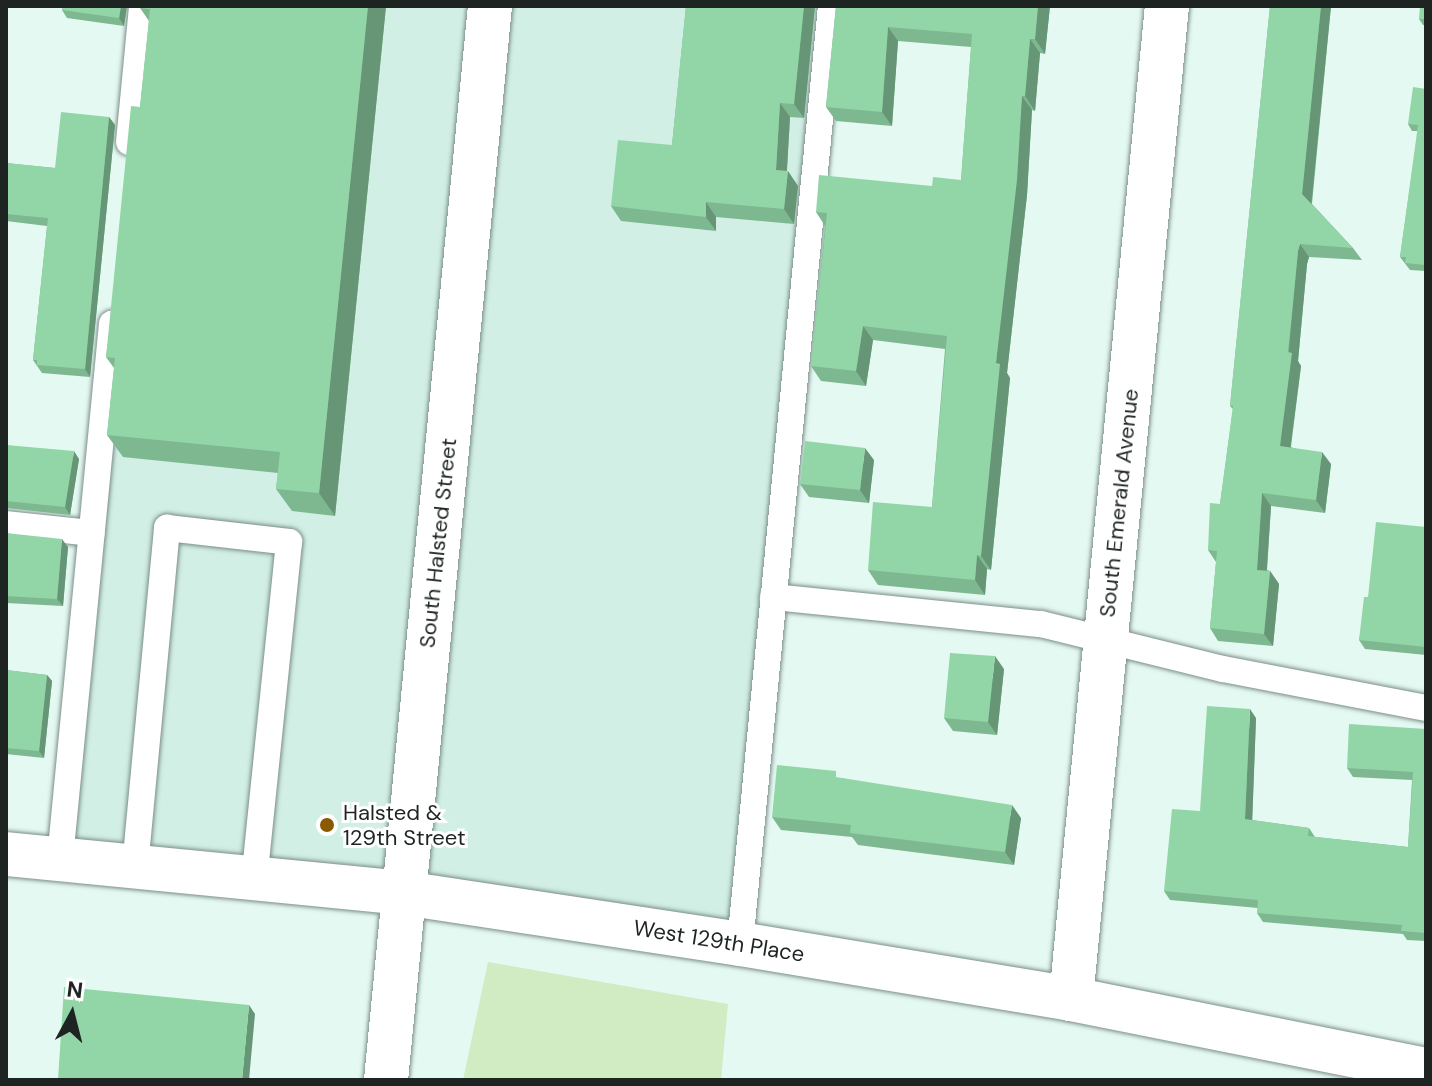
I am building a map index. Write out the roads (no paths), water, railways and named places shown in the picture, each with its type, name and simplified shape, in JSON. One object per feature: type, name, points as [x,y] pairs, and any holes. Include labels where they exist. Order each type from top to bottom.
[{"type":"street","name":"South Halsted Street","points":[[386,1080],[490,6]]},
{"type":"street","name":"South Emerald Avenue","points":[[1071,999],[1167,6]]},
{"type":"street","name":"West 129th Place","points":[[6,854],[404,893],[740,944],[1071,999],[1426,1070]]},
{"type":"lane","points":[[127,161],[142,6]]},
{"type":"lane","points":[[740,944],[831,6]]},
{"type":"lane","points":[[60,859],[114,300]]},
{"type":"lane","points":[[6,524],[92,533]]},
{"type":"lane","points":[[135,867],[167,528],[289,542],[254,878]]},
{"type":"lane","points":[[773,597],[1041,624],[1223,669],[1426,708]]},
{"type":"place","name":"Halsted & 129th Street","points":[[327,825]]}]
